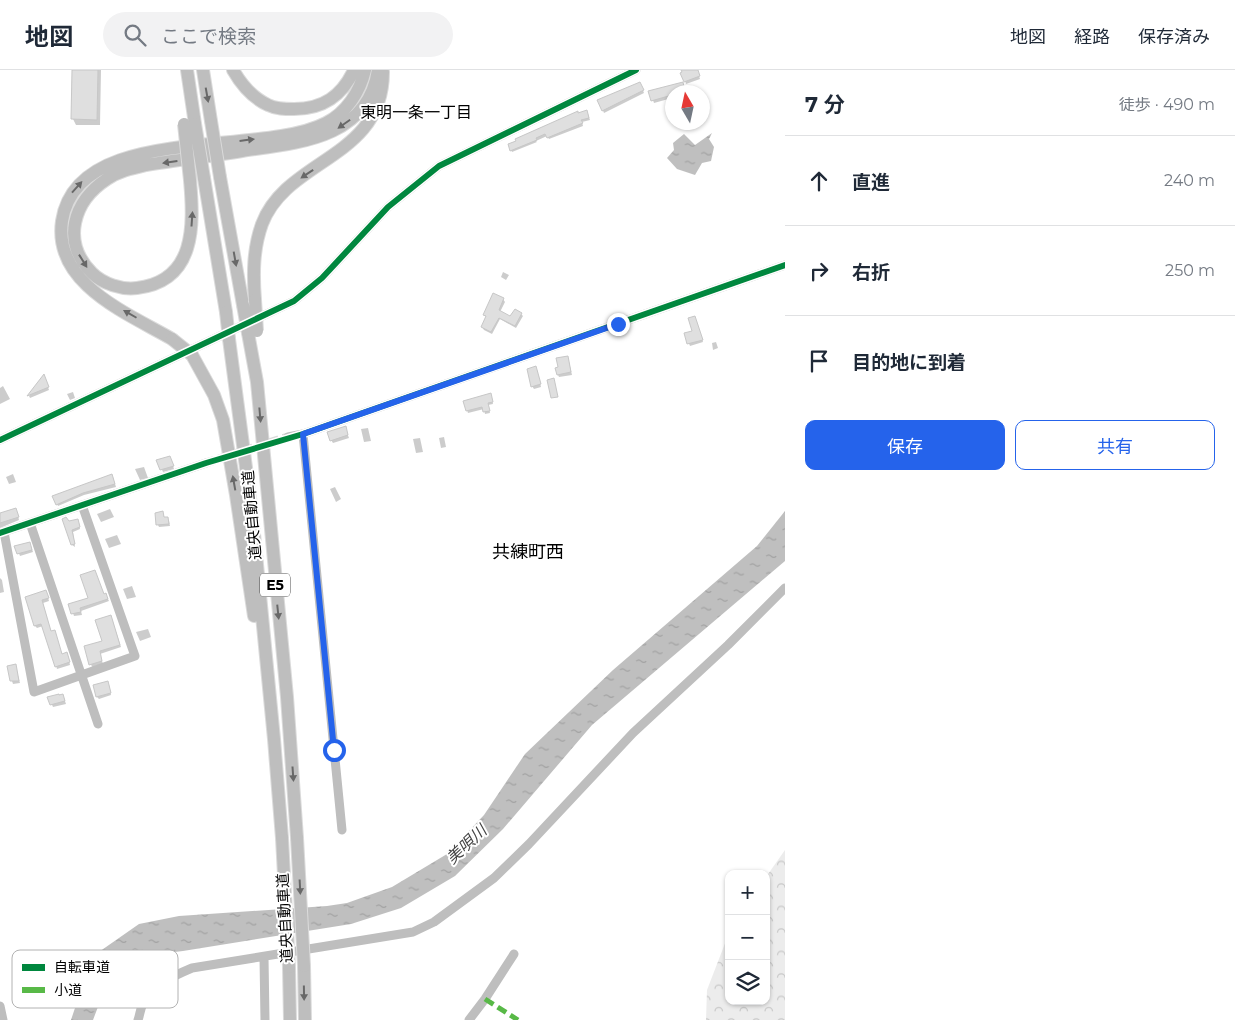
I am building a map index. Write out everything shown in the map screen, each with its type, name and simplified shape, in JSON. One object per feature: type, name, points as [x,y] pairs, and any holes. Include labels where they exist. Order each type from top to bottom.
[{"type":"highway","name":"道央自動車道","points":[[187,70],[190,124],[204,178],[226,312],[252,513],[282,838],[290,1020]]},
{"type":"highway","name":"道央自動車道","points":[[203,70],[220,176],[249,302],[287,696],[298,838],[305,1020]]},
{"type":"highway","points":[[233,70],[252,95],[268,105],[284,109],[304,109],[327,102],[345,88],[354,70]]},
{"type":"highway","points":[[274,739],[223,420],[214,395],[192,355],[172,338],[122,310],[86,286],[67,260],[61,244],[61,230],[64,210],[72,193],[83,180],[101,168],[118,160],[136,155],[294,134],[326,123],[337,116],[353,98],[365,70]]},
{"type":"highway","points":[[190,124],[190,180],[193,213],[191,239],[186,254],[173,273],[155,284],[135,289],[113,286],[103,281],[93,274],[81,258],[77,250],[74,231],[75,220],[82,202],[96,186],[125,170],[146,165],[295,144],[321,137],[341,127],[358,113],[376,82],[378,70]]},
{"type":"highway","points":[[249,302],[256,246],[262,223],[272,206],[293,184],[337,154],[363,130],[383,89],[383,70]]},
{"type":"street","points":[[0,440],[294,301],[322,278],[388,206],[439,166],[619,74],[636,70]]},
{"type":"street","points":[[288,437],[303,434],[785,265]]},
{"type":"street","points":[[303,434],[342,830]]},
{"type":"street","points":[[82,505],[135,656],[34,692],[2,533],[82,505],[206,463]]},
{"type":"street","points":[[30,523],[98,724]]},
{"type":"street","points":[[178,974],[192,968],[413,932],[434,922],[494,878],[529,844],[633,733],[728,645],[785,588]]},
{"type":"street","points":[[469,1020],[514,954]]},
{"type":"street","points":[[264,957],[265,1020]]},
{"type":"street","points":[[0,1006],[3,1020]]},
{"type":"street","points":[[138,1020],[142,1008]]},
{"type":"green space","points":[[785,850],[785,1020],[706,1020],[707,990],[725,943],[725,1005],[770,1005],[770,871]]},
{"type":"water","points":[[712,133],[709,139],[714,147],[711,161],[702,163],[695,175],[677,169],[667,158],[674,150],[673,143],[684,134],[695,145]]},
{"type":"water","name":"美唄川","points":[[785,511],[785,561],[592,725],[503,829],[455,876],[401,908],[351,924],[178,952],[178,950],[102,950],[139,924],[179,916],[347,903],[392,887],[447,854],[484,815],[525,754],[613,670],[757,546]]},
{"type":"water","points":[[75,1008],[98,1008],[93,1020],[71,1020]]},
{"type":"building","points":[[72,70],[98,70],[97,120],[71,119]]},
{"type":"building","points":[[681,70],[698,70],[700,76],[684,82],[680,73],[682,72]]},
{"type":"building","points":[[640,82],[644,90],[602,111],[597,100]]},
{"type":"building","points":[[683,82],[684,85],[671,85]]},
{"type":"building","points":[[665,87],[665,97],[651,101],[648,91]]},
{"type":"building","points":[[587,110],[589,118],[581,120],[583,123],[547,138],[545,134],[536,138],[537,140],[510,151],[508,144],[516,141],[515,139],[578,111],[578,113]]},
{"type":"building","points":[[493,293],[504,298],[499,310],[510,316],[515,309],[522,313],[515,326],[499,318],[491,332],[481,327],[486,316],[483,315]]},
{"type":"building","points":[[695,316],[703,340],[687,344],[684,333],[692,331],[688,318]]},
{"type":"building","points":[[568,356],[571,372],[557,375],[555,368],[558,367],[556,358]]},
{"type":"building","points":[[536,366],[541,384],[531,387],[527,369]]},
{"type":"building","points":[[44,374],[49,387],[27,396]]},
{"type":"building","points":[[554,378],[558,397],[551,398],[547,380]]},
{"type":"building","points":[[491,393],[493,402],[488,403],[490,411],[483,412],[482,407],[466,411],[463,401]]},
{"type":"building","points":[[346,426],[348,435],[330,441],[327,432]]},
{"type":"building","points":[[170,456],[174,466],[160,470],[156,460]]},
{"type":"building","points":[[112,474],[115,484],[83,493],[56,505],[52,496]]},
{"type":"building","points":[[16,508],[19,517],[0,523],[0,513]]},
{"type":"building","points":[[163,511],[164,517],[168,517],[169,524],[156,525],[155,513]]},
{"type":"building","points":[[66,517],[69,521],[78,519],[80,527],[72,530],[75,544],[71,545],[62,519]]},
{"type":"building","points":[[30,542],[32,550],[17,554],[14,546]]},
{"type":"building","points":[[95,570],[104,594],[106,593],[108,599],[80,608],[81,612],[71,614],[68,604],[88,598],[80,575]]},
{"type":"building","points":[[46,590],[49,598],[42,600],[51,631],[55,630],[62,654],[67,652],[70,662],[55,667],[41,624],[34,626],[25,597]]},
{"type":"building","points":[[111,615],[120,645],[100,651],[102,661],[89,665],[84,646],[102,641],[95,620]]},
{"type":"building","points":[[16,664],[19,681],[10,681],[7,666]]},
{"type":"building","points":[[108,681],[111,693],[96,697],[93,685]]},
{"type":"building","points":[[63,694],[65,701],[50,705],[47,697]]},
{"type":"tunnel","points":[[206,463],[288,437]]},
{"type":"marked path","points":[[485,999],[518,1020]]},
{"type":"cycle path","points":[[0,440],[294,301],[322,278],[388,207],[439,166],[636,70]]},
{"type":"cycle path","points":[[0,533],[206,463],[303,434],[785,265]]},
{"type":"district","name":"東明一条一丁目","points":[[416,112]]},
{"type":"district","name":"共練町西","points":[[528,552]]},
{"type":"route","points":[[334,750],[303,434],[618,324]]}]
